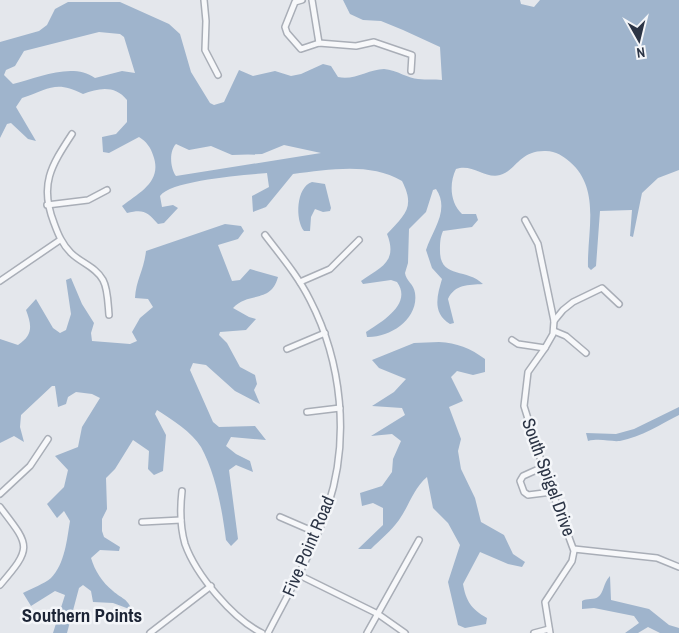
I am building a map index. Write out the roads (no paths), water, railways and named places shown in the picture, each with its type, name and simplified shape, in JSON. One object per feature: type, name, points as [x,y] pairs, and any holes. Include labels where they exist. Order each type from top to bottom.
[{"type":"street","points":[[204,0],[206,50],[218,74]]},
{"type":"street","points":[[302,0],[294,1],[286,24],[287,33],[301,49],[320,43],[356,46],[379,43],[412,55],[411,71]]},
{"type":"street","points":[[312,0],[320,43]]},
{"type":"street","points":[[72,134],[52,164],[47,186],[47,205],[60,240],[72,254],[96,270],[104,281],[109,315]]},
{"type":"street","points":[[47,205],[88,200],[107,190]]},
{"type":"street","name":"South Spigel Drive","points":[[525,220],[538,244],[554,321],[554,331],[545,348],[528,372],[524,398],[525,412],[543,467],[574,549],[572,561],[544,602],[549,631]]},
{"type":"street","name":"Five Point Road","points":[[265,234],[300,282],[325,334],[336,372],[340,408],[336,470],[329,504],[317,533],[268,633]]},
{"type":"street","points":[[0,281],[60,240]]},
{"type":"street","points":[[300,282],[330,270],[359,240]]},
{"type":"street","points":[[554,321],[573,302],[602,288],[619,304]]},
{"type":"street","points":[[554,331],[566,336],[586,353]]},
{"type":"street","points":[[287,349],[325,334]]},
{"type":"street","points":[[512,340],[518,344],[545,348]]},
{"type":"street","points":[[307,412],[340,408]]},
{"type":"street","points":[[0,494],[30,466],[48,439]]},
{"type":"street","points":[[543,467],[523,476],[520,480],[522,486],[528,495],[552,492]]},
{"type":"street","points":[[182,491],[180,520],[188,552],[211,586],[232,612],[262,633]]},
{"type":"street","points":[[0,507],[17,530],[25,548],[21,561],[0,585]]},
{"type":"street","points":[[280,517],[317,533]]},
{"type":"street","points":[[142,522],[180,520]]},
{"type":"street","points":[[367,633],[419,540]]},
{"type":"street","points":[[574,549],[657,558],[679,567]]},
{"type":"street","points":[[297,574],[378,614],[405,633]]},
{"type":"street","points":[[150,633],[211,586]]},
{"type":"street","points":[[534,633],[549,631]]},
{"type":"water","points":[[343,0],[520,0],[521,4],[534,7],[540,0],[679,0],[679,170],[658,178],[642,193],[633,237],[630,236],[632,210],[600,211],[596,266],[591,270],[588,267],[590,211],[586,185],[580,173],[565,158],[553,152],[537,152],[524,157],[505,173],[494,176],[468,168],[456,169],[452,180],[452,193],[455,204],[462,214],[476,214],[478,220],[472,227],[443,231],[440,243],[441,260],[449,270],[470,276],[483,284],[462,286],[454,290],[448,299],[454,323],[450,324],[444,320],[440,315],[437,304],[442,279],[432,268],[426,250],[441,212],[440,197],[436,189],[433,190],[426,212],[409,229],[408,263],[405,273],[415,293],[412,311],[408,319],[393,330],[385,334],[367,337],[366,332],[387,318],[398,305],[401,298],[401,290],[397,282],[391,280],[363,284],[361,281],[386,263],[389,257],[390,243],[387,234],[403,216],[408,205],[406,190],[402,181],[376,171],[363,169],[335,169],[293,174],[266,207],[253,212],[252,196],[269,187],[267,173],[210,179],[178,186],[167,190],[160,196],[162,207],[173,205],[178,208],[164,223],[158,224],[145,212],[127,213],[122,206],[148,185],[155,172],[152,152],[148,145],[139,137],[109,153],[103,152],[102,137],[116,134],[127,122],[127,100],[117,92],[101,89],[83,94],[66,87],[52,87],[22,98],[16,107],[36,141],[28,139],[11,123],[7,124],[0,138],[0,42],[39,31],[47,25],[55,9],[68,2],[120,2],[169,24],[180,34],[191,72],[210,103],[214,105],[224,102],[239,70],[253,76],[275,71],[291,76],[301,74],[323,64],[331,66],[338,77],[344,78],[384,69],[414,79],[442,80],[440,47],[381,21],[363,20],[350,14]],"holes":[[[99,32],[120,34],[124,37],[135,73],[122,71],[95,78],[86,73],[66,71],[13,84],[4,75],[6,70],[15,66],[24,51]],[[176,144],[189,150],[211,146],[232,155],[262,154],[284,145],[321,153],[176,176],[172,169],[171,160],[172,151]]]},
{"type":"water","points":[[312,182],[325,184],[331,208],[330,211],[323,212],[315,209],[311,217],[310,231],[304,231],[298,212],[300,197],[307,185]]},
{"type":"water","points":[[225,224],[241,226],[244,231],[238,239],[218,245],[232,281],[240,280],[250,269],[278,277],[270,291],[245,300],[233,308],[256,319],[246,330],[220,332],[219,335],[227,343],[240,367],[255,375],[257,384],[254,390],[260,404],[235,391],[206,365],[193,363],[190,370],[213,422],[219,427],[255,426],[266,440],[231,437],[226,446],[250,461],[253,472],[236,465],[229,470],[238,539],[231,546],[226,540],[218,492],[211,469],[201,447],[187,431],[157,410],[155,414],[166,435],[163,471],[154,475],[148,469],[149,451],[133,440],[115,469],[106,478],[107,509],[102,519],[102,531],[104,537],[120,547],[119,551],[100,550],[91,558],[102,580],[126,601],[132,610],[113,603],[93,602],[91,591],[83,585],[79,588],[67,633],[53,633],[65,595],[55,591],[31,606],[23,593],[51,578],[62,559],[70,521],[64,511],[57,518],[47,504],[64,487],[68,470],[55,456],[78,447],[82,427],[100,398],[92,394],[76,392],[68,397],[66,404],[58,407],[55,386],[52,386],[21,415],[20,427],[24,442],[14,436],[0,443],[0,339],[18,345],[26,338],[29,334],[30,325],[26,310],[36,299],[53,328],[60,333],[66,330],[71,314],[66,280],[71,278],[82,304],[94,323],[91,333],[92,341],[130,344],[137,341],[132,332],[140,318],[153,307],[148,299],[135,298],[146,251]]},
{"type":"water","points":[[439,342],[463,347],[485,359],[485,372],[473,375],[457,371],[451,377],[463,401],[449,407],[461,439],[458,451],[461,469],[475,498],[481,522],[504,535],[513,554],[525,562],[522,567],[508,564],[480,552],[463,584],[470,604],[487,618],[486,624],[465,628],[458,625],[448,582],[460,545],[448,523],[433,508],[427,477],[418,487],[402,515],[389,532],[371,549],[358,549],[383,525],[383,508],[373,503],[362,506],[360,493],[382,486],[392,472],[393,459],[401,441],[392,434],[371,436],[405,415],[402,408],[372,406],[394,392],[406,379],[379,368],[372,360],[414,343]]},
{"type":"water","points":[[679,407],[679,415],[636,437],[620,441],[588,441],[586,433],[616,434],[634,429]]},
{"type":"water","points":[[610,576],[611,600],[649,609],[669,625],[679,628],[679,633],[660,633],[648,627],[638,633],[625,633],[639,623],[634,616],[594,608],[582,609],[582,601],[598,597]]},
{"type":"district","name":"Southern Points","points":[[82,615]]}]
